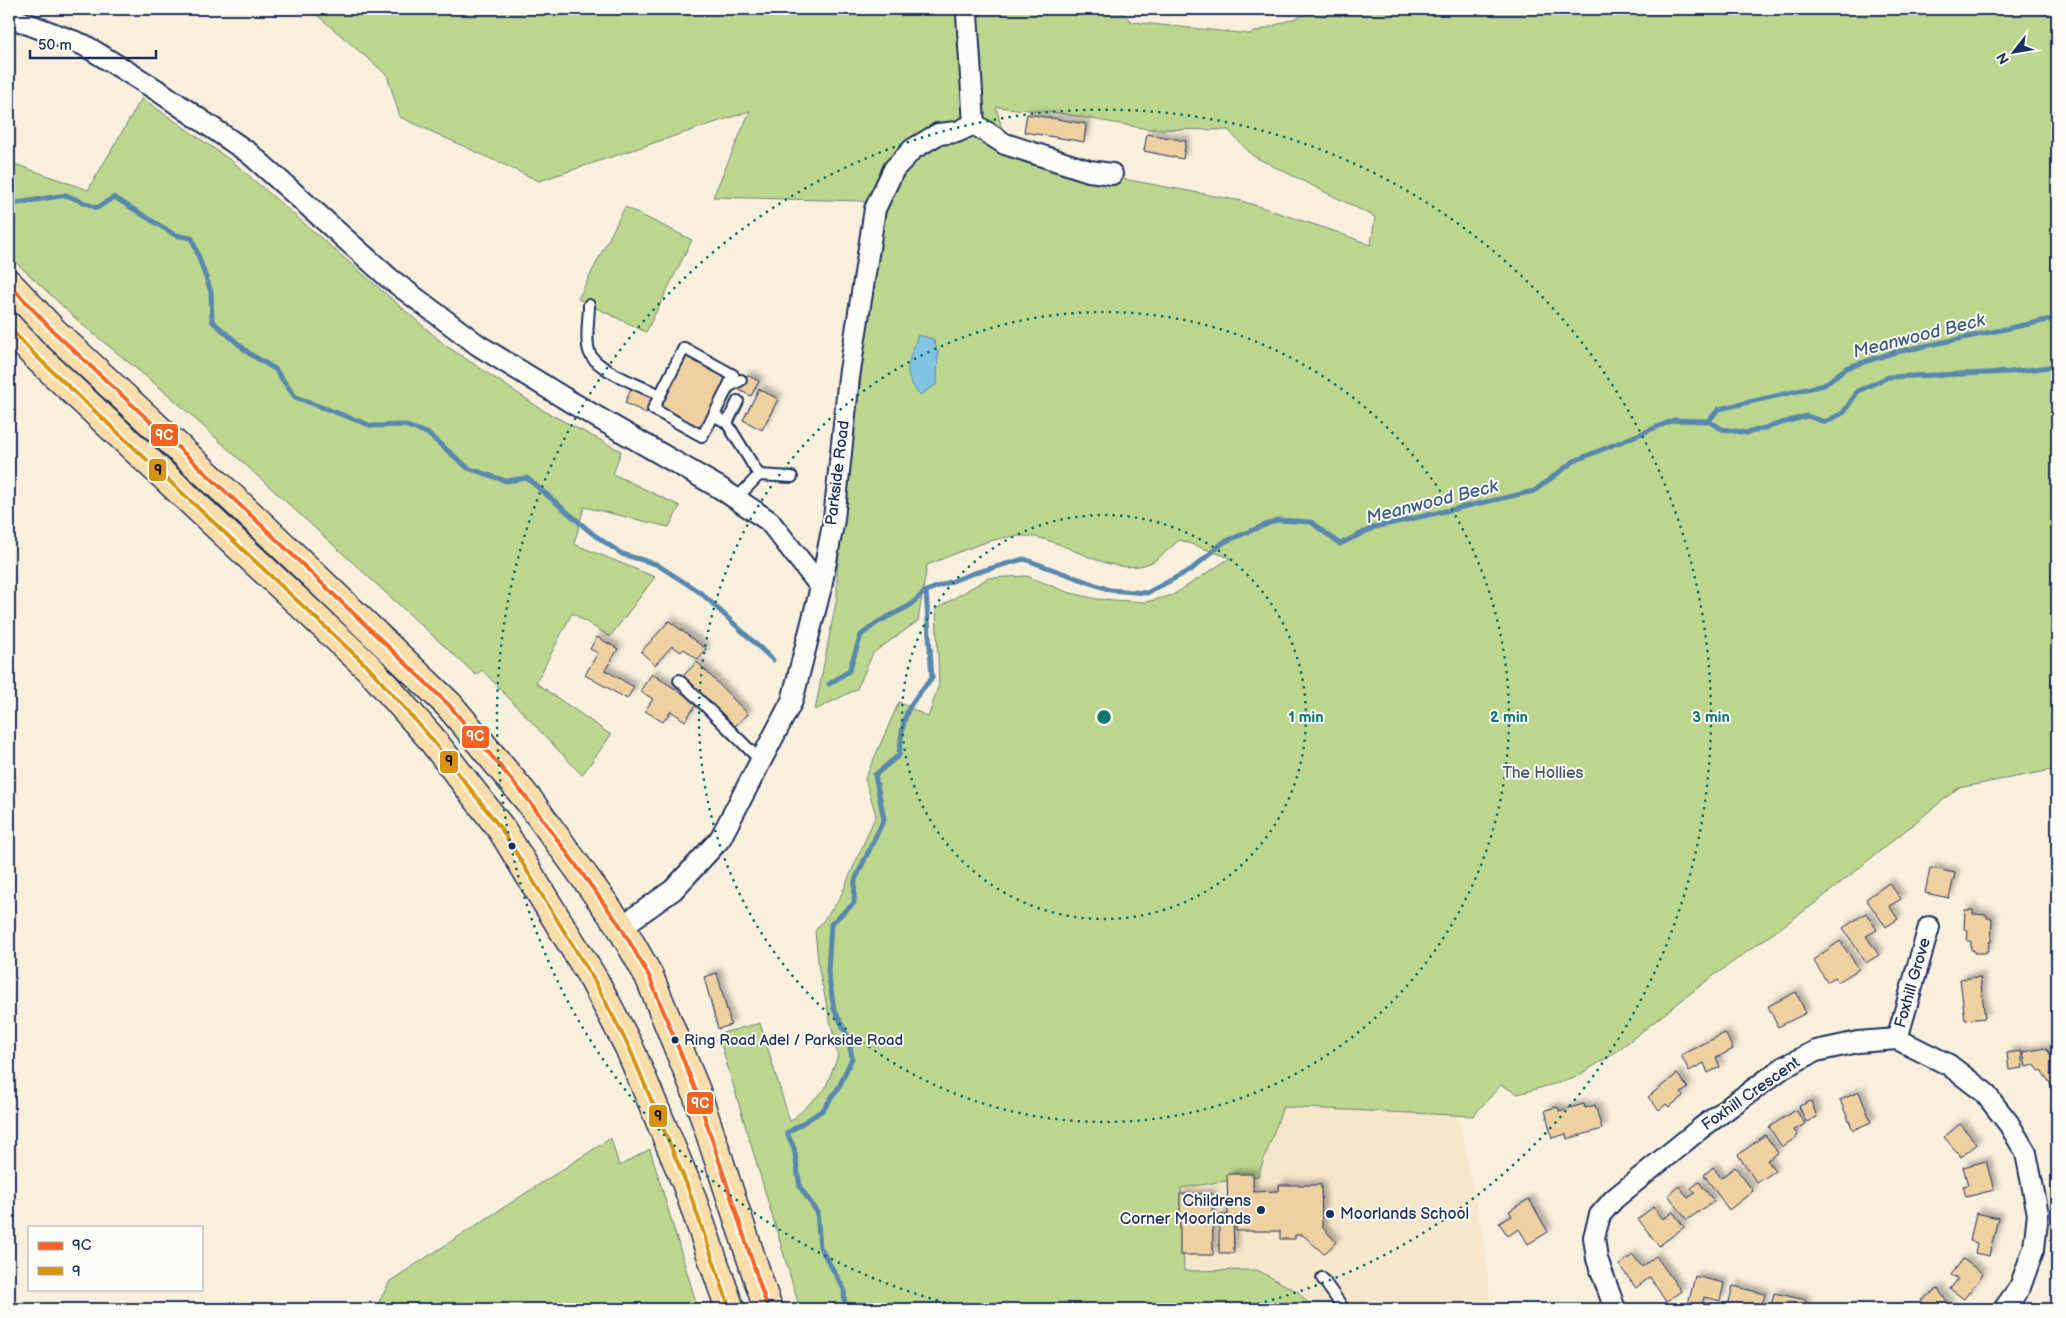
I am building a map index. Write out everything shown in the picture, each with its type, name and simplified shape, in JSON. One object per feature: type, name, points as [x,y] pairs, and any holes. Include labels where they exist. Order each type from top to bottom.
[{"type":"highway","points":[[9,284],[54,332],[256,520],[449,706],[530,802],[621,927],[649,976],[696,1091],[768,1309]]},
{"type":"highway","points":[[9,327],[35,355],[369,668],[430,736],[502,830],[594,980],[629,1048],[676,1157],[730,1309]]},
{"type":"street","points":[[970,9],[967,14],[974,124],[1005,144],[1089,171],[1112,174]]},
{"type":"street","points":[[9,17],[84,45],[160,92],[249,152],[390,278],[478,345],[569,402],[736,499],[768,521],[821,587]]},
{"type":"street","name":"Parkside Road","points":[[621,927],[673,890],[720,839],[792,701],[821,587],[834,519],[849,377],[875,209],[894,169],[913,149],[938,134],[957,132],[974,124]]},
{"type":"street","name":"Foxhill Grove","points":[[1897,1039],[1928,927]]},
{"type":"street","points":[[1897,1039],[1949,1065],[1984,1092],[2009,1124],[2026,1153],[2038,1214],[2034,1248],[2020,1287],[2004,1309]]},
{"type":"street","name":"Foxhill Crescent","points":[[1615,1309],[1597,1260],[1594,1237],[1600,1215],[1614,1199],[1701,1128],[1784,1067],[1816,1051],[1858,1042],[1897,1039]]},
{"type":"lane","points":[[590,305],[588,349],[592,359],[602,367],[660,395]]},
{"type":"lane","points":[[684,348],[733,375],[702,436],[652,409],[660,395],[684,348]]},
{"type":"lane","points":[[728,387],[741,380]]},
{"type":"lane","points":[[727,423],[738,401]]},
{"type":"lane","points":[[714,415],[727,423],[759,474]]},
{"type":"lane","points":[[736,499],[759,474]]},
{"type":"lane","points":[[759,474],[792,477]]},
{"type":"lane","points":[[679,680],[761,761]]},
{"type":"lane","points":[[1322,1278],[1344,1309]]},
{"type":"shaded area","name":"Moorlands School","points":[[1283,1107],[1458,1115],[1484,1240],[1491,1309],[1314,1309],[1298,1292],[1257,1270],[1184,1271],[1180,1188],[1258,1176]]},
{"type":"green space","name":"The Hollies","points":[[310,9],[1118,9],[1132,22],[1249,34],[1322,9],[2057,9],[2057,769],[1958,788],[1818,901],[1705,982],[1612,1055],[1572,1079],[1518,1094],[1501,1085],[1473,1116],[1283,1107],[1258,1176],[1181,1188],[1184,1271],[1257,1270],[1298,1292],[1314,1309],[800,1309],[718,1034],[760,1023],[790,1122],[825,1089],[838,1056],[819,970],[815,931],[839,900],[876,815],[865,779],[899,702],[928,717],[939,684],[936,609],[988,578],[1027,576],[1067,592],[1097,599],[1146,602],[1173,595],[1230,558],[1180,540],[1154,561],[1134,567],[1102,562],[1053,542],[1038,538],[1010,537],[974,546],[927,565],[918,621],[873,653],[857,689],[815,710],[837,597],[837,573],[843,511],[883,211],[861,201],[713,197],[750,111],[539,181],[400,117],[387,75]],"holes":[[[996,107],[1058,113],[1148,129],[1228,130],[1253,156],[1375,217],[1371,245],[1242,201],[1118,178],[1116,185],[1008,151]]]},
{"type":"green space","points":[[142,98],[233,162],[445,345],[546,412],[621,451],[613,474],[680,506],[669,527],[584,507],[574,544],[655,577],[610,637],[572,613],[536,683],[611,735],[582,775],[482,670],[476,675],[170,396],[84,326],[9,256],[9,162],[88,190]]},
{"type":"green space","points":[[625,207],[692,240],[646,332],[578,299]]},
{"type":"green space","points":[[611,1138],[619,1166],[650,1149],[698,1309],[375,1309],[390,1281]]},
{"type":"water","points":[[918,335],[933,339],[938,352],[937,384],[920,395],[910,380],[908,373],[909,360]]},
{"type":"building","points":[[1027,114],[1086,124],[1084,142],[1024,132]]},
{"type":"building","points":[[1147,134],[1186,141],[1183,159],[1144,151]]},
{"type":"building","points":[[686,356],[727,377],[700,431],[659,410]]},
{"type":"building","points":[[747,375],[759,381],[751,396],[739,390]]},
{"type":"building","points":[[632,387],[654,397],[646,413],[625,403]]},
{"type":"building","points":[[759,389],[778,399],[762,430],[743,420]]},
{"type":"building","points":[[669,621],[706,649],[698,660],[684,649],[681,652],[672,646],[655,665],[641,652]]},
{"type":"building","points":[[597,637],[618,649],[605,670],[634,687],[627,699],[585,675],[598,653],[590,649]]},
{"type":"building","points":[[697,662],[748,714],[732,729],[682,677]]},
{"type":"building","points":[[652,674],[697,703],[685,721],[671,711],[663,722],[645,711],[653,699],[640,691]]},
{"type":"building","points":[[1930,868],[1955,873],[1949,898],[1925,893]]},
{"type":"building","points":[[1889,883],[1901,899],[1889,906],[1898,919],[1886,927],[1866,899]]},
{"type":"building","points":[[1965,910],[1973,910],[1973,914],[1987,915],[1987,918],[1992,918],[1991,942],[1989,942],[1986,953],[1974,953],[1974,950],[1971,950],[1971,941],[1967,941],[1968,930],[1964,929]]},
{"type":"building","points":[[1866,913],[1877,930],[1866,936],[1879,955],[1866,963],[1843,928]]},
{"type":"building","points":[[1840,941],[1859,969],[1838,982],[1835,977],[1827,982],[1813,960]]},
{"type":"building","points":[[717,973],[731,1025],[718,1029],[704,977]]},
{"type":"building","points":[[1980,977],[1985,1018],[1965,1020],[1960,979]]},
{"type":"building","points":[[1796,992],[1806,1013],[1778,1027],[1768,1006]]},
{"type":"building","points":[[1725,1033],[1733,1049],[1716,1058],[1720,1067],[1708,1073],[1704,1063],[1689,1071],[1681,1055]]},
{"type":"building","points":[[2046,1048],[2057,1064],[2057,1086],[2054,1089],[2041,1070],[2039,1071],[2035,1065],[2026,1067],[2023,1052]]},
{"type":"building","points":[[2021,1051],[2023,1068],[2009,1070],[2007,1053]]},
{"type":"building","points":[[1677,1074],[1688,1088],[1681,1093],[1683,1096],[1669,1107],[1666,1104],[1659,1110],[1648,1097]]},
{"type":"building","points":[[1859,1092],[1871,1122],[1853,1130],[1840,1100]]},
{"type":"building","points":[[1811,1101],[1817,1117],[1806,1122],[1799,1106]]},
{"type":"building","points":[[1584,1104],[1585,1108],[1595,1105],[1602,1129],[1567,1139],[1566,1134],[1552,1138],[1545,1110],[1558,1107],[1559,1111]]},
{"type":"building","points":[[1796,1110],[1805,1124],[1794,1130],[1798,1136],[1782,1147],[1769,1127]]},
{"type":"building","points":[[1960,1124],[1977,1144],[1961,1157],[1944,1137]]},
{"type":"building","points":[[1765,1135],[1778,1153],[1767,1160],[1775,1171],[1757,1183],[1738,1155]]},
{"type":"building","points":[[1986,1161],[1994,1190],[1966,1197],[1963,1186],[1968,1185],[1963,1167]]},
{"type":"building","points":[[1713,1167],[1721,1178],[1735,1167],[1753,1191],[1729,1210],[1704,1175]]},
{"type":"building","points":[[1227,1174],[1253,1174],[1253,1192],[1279,1191],[1279,1185],[1321,1185],[1322,1227],[1336,1242],[1324,1254],[1303,1235],[1295,1235],[1295,1239],[1280,1239],[1280,1231],[1236,1231],[1236,1218],[1233,1218],[1234,1253],[1219,1253],[1219,1215],[1228,1215]]},
{"type":"building","points":[[1699,1182],[1714,1201],[1687,1220],[1668,1195],[1679,1186],[1688,1198],[1695,1193],[1691,1188]]},
{"type":"building","points":[[1180,1194],[1212,1194],[1213,1255],[1180,1255]]},
{"type":"building","points":[[1529,1199],[1548,1232],[1528,1244],[1519,1229],[1508,1236],[1499,1223],[1512,1216],[1509,1211]]},
{"type":"building","points":[[1653,1207],[1663,1219],[1673,1212],[1684,1227],[1659,1246],[1638,1219]]},
{"type":"building","points":[[1976,1213],[1998,1218],[1989,1256],[1975,1253],[1977,1243],[1970,1241]]},
{"type":"building","points":[[1633,1255],[1642,1267],[1656,1256],[1681,1291],[1666,1302],[1650,1277],[1636,1288],[1619,1265]]},
{"type":"building","points":[[1963,1259],[1983,1274],[1964,1299],[1950,1289],[1958,1279],[1951,1275]]},
{"type":"building","points":[[1695,1276],[1724,1283],[1720,1301],[1704,1297],[1701,1309],[1687,1309]]},
{"type":"building","points":[[1733,1286],[1765,1294],[1761,1309],[1748,1307],[1747,1309],[1727,1309]]},
{"type":"building","points":[[1938,1289],[1952,1309],[1917,1309],[1924,1304],[1921,1300]]},
{"type":"building","points":[[1774,1293],[1806,1300],[1804,1309],[1770,1309]]},
{"type":"waterway","name":"Meanwood Beck","points":[[11,204],[66,195],[97,208],[114,197],[175,235],[192,238],[211,292],[212,321],[250,354],[275,369],[295,397],[372,426],[404,425],[427,433],[468,468],[506,481],[527,478],[593,534],[622,554],[656,564],[701,593],[773,660]]},
{"type":"waterway","name":"Meanwood Beck","points":[[829,684],[849,671],[861,635],[878,622],[909,606],[926,591],[971,574],[1024,559],[1110,590],[1147,593],[1192,569],[1224,542],[1277,520],[1311,522],[1340,544],[1375,527],[1534,491],[1574,461],[1674,420],[1708,421],[1719,409],[1824,385],[1846,368],[1892,353],[2057,318]]},
{"type":"waterway","points":[[1708,421],[1722,429],[1747,433],[1807,416],[1825,422],[1843,413],[1858,391],[1888,377],[2010,372],[2057,366]]},
{"type":"waterway","points":[[845,1309],[844,1289],[820,1247],[817,1212],[800,1187],[794,1148],[787,1133],[823,1110],[839,1087],[852,1058],[848,1037],[834,1009],[828,972],[831,924],[854,903],[855,880],[884,819],[875,775],[899,755],[902,730],[907,713],[916,697],[932,678],[926,591]]},
{"type":"transit line","name":"9C","points":[[9,284],[54,332],[256,520],[449,705],[530,802],[621,927],[649,976],[696,1091],[768,1309]]},
{"type":"transit line","name":"9","points":[[9,327],[35,355],[369,668],[430,737],[502,830],[594,980],[629,1047],[687,1185],[730,1309]]},
{"type":"place","name":"Ring Road Adel / Parkside Road","points":[[675,1040]]},
{"type":"place","name":"Childrens Corner Moorlands","points":[[1261,1210]]},
{"type":"place","name":"Moorlands School","points":[[1330,1214]]}]
